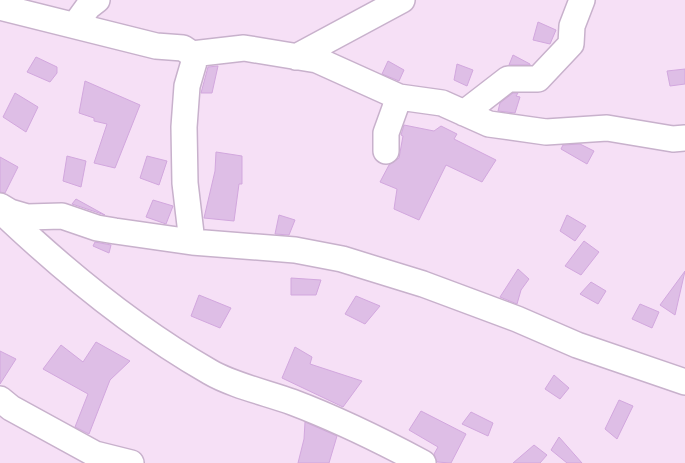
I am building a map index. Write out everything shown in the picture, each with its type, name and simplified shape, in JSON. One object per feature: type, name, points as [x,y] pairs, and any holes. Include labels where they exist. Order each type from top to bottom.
[{"type":"street","points":[[75,25],[88,7],[97,0]]},
{"type":"street","points":[[296,57],[402,0]]},
{"type":"street","points":[[464,113],[508,80],[538,80],[570,44],[572,26],[582,0]]},
{"type":"street","points":[[0,7],[156,46],[183,48],[192,54],[244,48],[317,60],[399,97],[442,103],[489,124],[546,132],[607,128],[673,139],[685,138]]},
{"type":"street","points":[[192,54],[194,62],[187,86],[184,127],[185,182],[192,242]]},
{"type":"street","points":[[386,151],[386,133],[399,97]]},
{"type":"street","points":[[0,206],[10,212],[27,217],[62,216],[97,228],[192,242],[295,250],[342,259],[423,284],[517,319],[577,345],[685,382]]},
{"type":"street","points":[[0,210],[41,248],[113,308],[212,373],[294,403],[372,436],[423,463]]},
{"type":"street","points":[[0,398],[11,408],[95,454],[131,463]]},
{"type":"shaded area","points":[[0,0],[685,0],[685,463],[0,463]]},
{"type":"building","points":[[538,22],[556,30],[550,44],[533,40]]},
{"type":"building","points":[[513,55],[530,64],[530,65],[509,65]]},
{"type":"building","points":[[36,57],[57,67],[57,73],[50,82],[27,72]]},
{"type":"building","points":[[388,61],[404,70],[399,81],[382,74]]},
{"type":"building","points":[[457,64],[473,70],[467,86],[454,80]]},
{"type":"building","points":[[218,66],[212,93],[201,93],[208,67]]},
{"type":"building","points":[[685,69],[685,84],[670,86],[667,71]]},
{"type":"building","points":[[85,81],[140,105],[115,168],[94,163],[107,124],[94,121],[94,118],[79,113]]},
{"type":"building","points":[[15,93],[38,107],[26,132],[3,117]]},
{"type":"building","points":[[513,93],[518,93],[516,96],[520,97],[515,113],[498,111],[500,103]]},
{"type":"building","points":[[404,125],[434,131],[441,126],[457,134],[454,139],[496,160],[482,182],[446,165],[419,220],[394,209],[397,189],[380,182],[389,165],[399,158]]},
{"type":"building","points":[[580,144],[594,151],[587,164],[561,149],[563,145]]},
{"type":"building","points":[[216,152],[242,156],[242,184],[239,184],[234,221],[204,218],[215,171]]},
{"type":"building","points":[[67,156],[86,161],[81,187],[63,181]]},
{"type":"building","points":[[147,156],[167,161],[159,185],[140,178]]},
{"type":"building","points":[[0,157],[18,167],[5,193],[0,192]]},
{"type":"building","points":[[76,199],[105,215],[72,204]]},
{"type":"building","points":[[153,200],[173,206],[166,224],[146,217]]},
{"type":"building","points":[[279,215],[295,220],[289,235],[275,234]]},
{"type":"building","points":[[567,215],[586,226],[575,241],[560,231]]},
{"type":"building","points":[[584,241],[599,252],[581,275],[565,266]]},
{"type":"building","points":[[95,242],[111,245],[109,253],[93,246]]},
{"type":"building","points":[[518,269],[529,279],[521,290],[517,304],[500,297]]},
{"type":"building","points":[[685,271],[675,315],[660,305]]},
{"type":"building","points":[[291,278],[321,280],[316,295],[291,295]]},
{"type":"building","points":[[591,282],[606,291],[598,304],[580,294]]},
{"type":"building","points":[[199,295],[231,308],[220,328],[191,316]]},
{"type":"building","points":[[356,296],[380,306],[365,324],[345,314]]},
{"type":"building","points":[[640,304],[659,312],[652,328],[632,319]]},
{"type":"building","points":[[96,342],[130,361],[110,380],[89,434],[75,427],[88,394],[43,369],[61,345],[83,362]]},
{"type":"building","points":[[295,347],[312,357],[310,364],[362,381],[343,407],[282,378]]},
{"type":"building","points":[[0,351],[16,359],[0,384]]},
{"type":"building","points":[[554,375],[569,388],[560,399],[545,389]]},
{"type":"building","points":[[619,400],[633,406],[617,439],[605,429]]},
{"type":"building","points":[[421,411],[466,434],[451,463],[437,462],[434,454],[438,447],[409,430]]},
{"type":"building","points":[[471,412],[493,423],[488,436],[462,424]]},
{"type":"building","points":[[305,422],[337,436],[329,463],[298,463],[304,439]]},
{"type":"building","points":[[559,437],[582,463],[567,463],[551,450]]},
{"type":"building","points":[[534,445],[547,455],[540,463],[513,463]]}]
